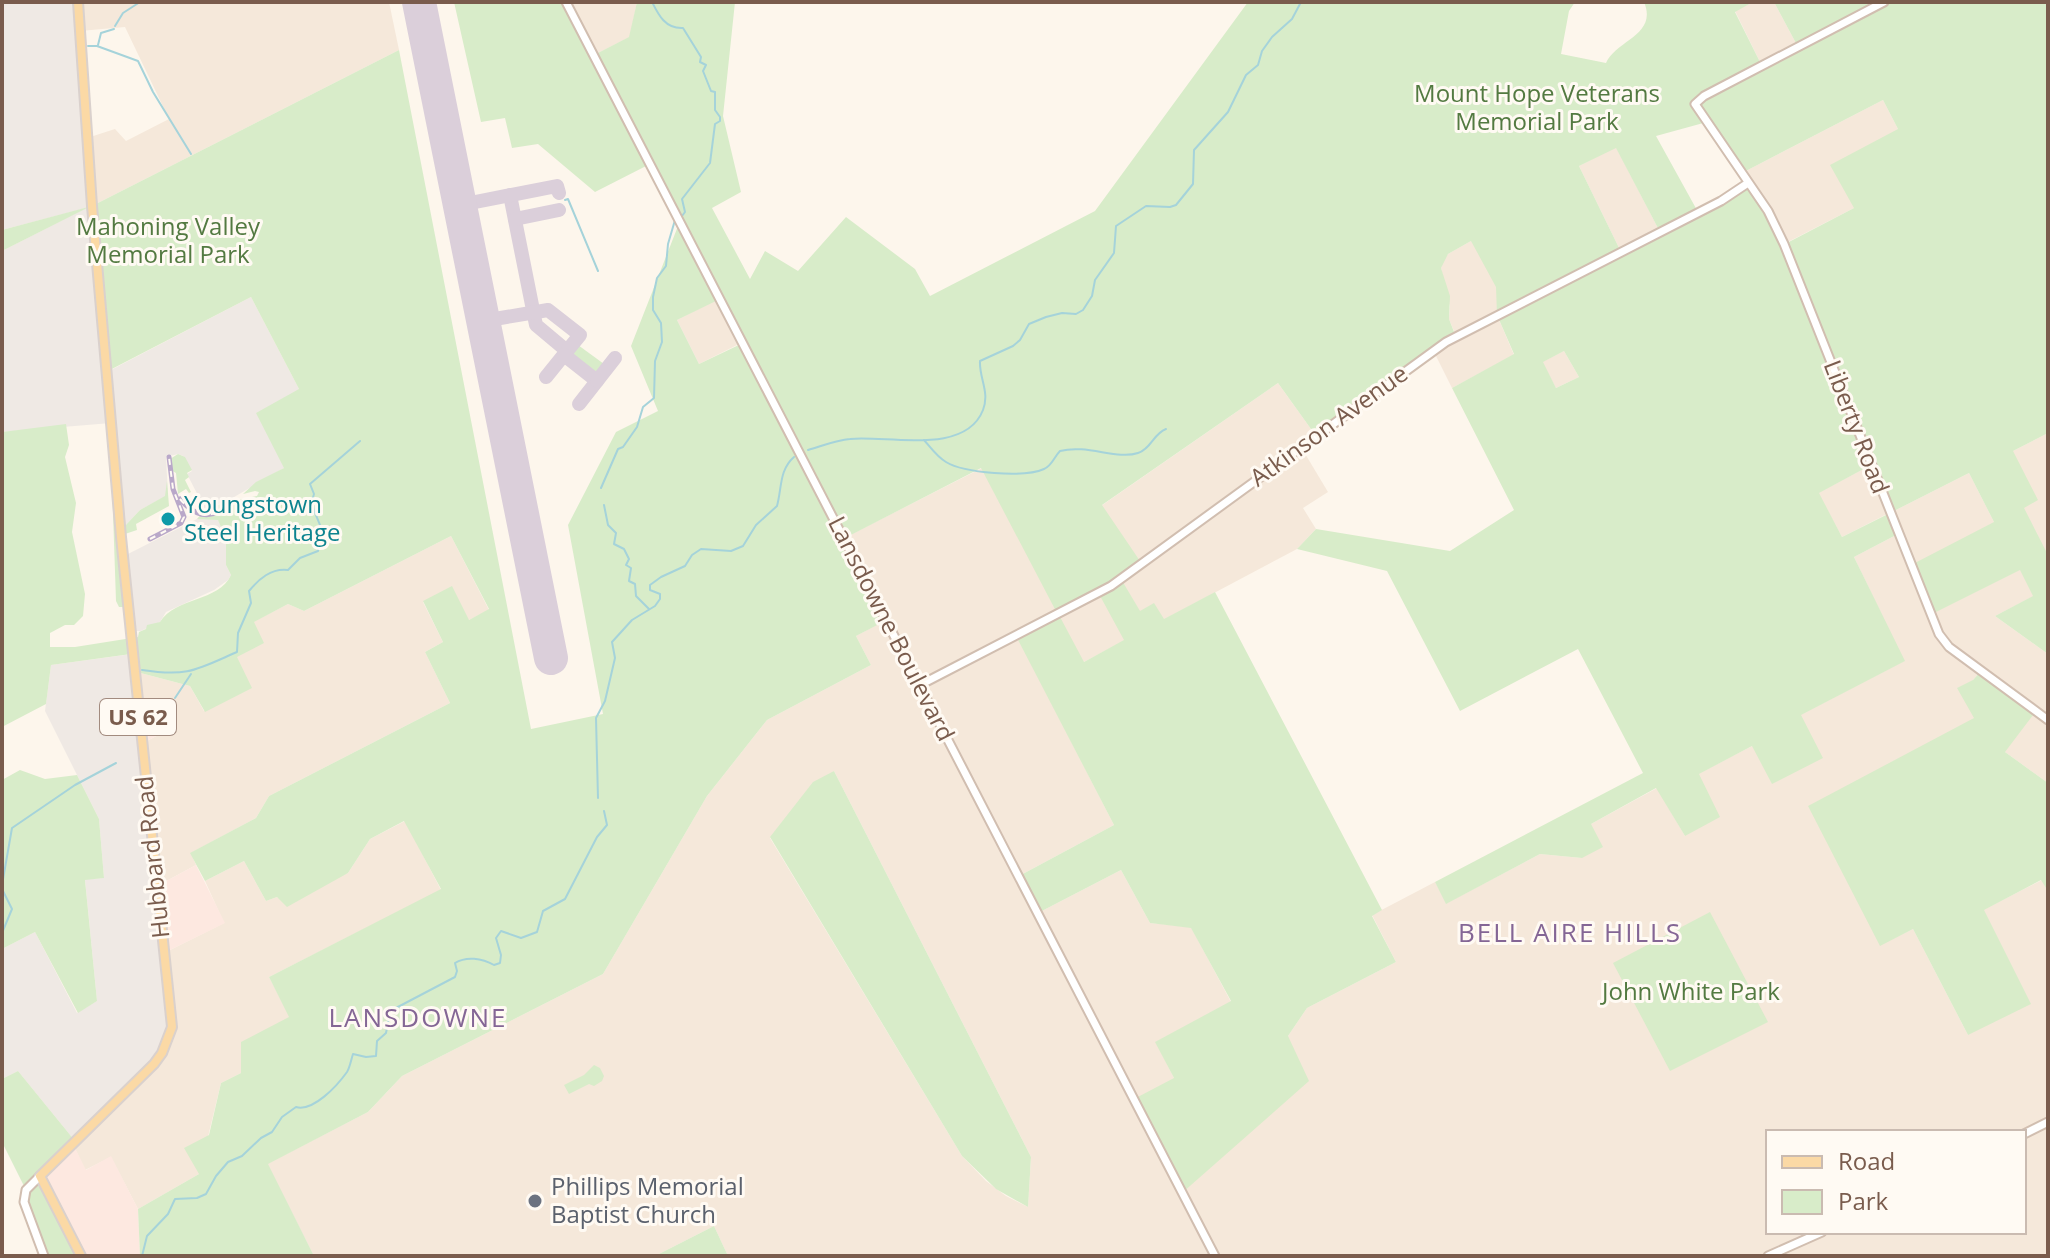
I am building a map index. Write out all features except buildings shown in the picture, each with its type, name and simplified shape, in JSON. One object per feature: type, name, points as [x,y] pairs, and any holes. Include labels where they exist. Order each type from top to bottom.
[{"type":"main road","name":"Hubbard Road","points":[[40,1176],[154,1064],[172,1027],[133,671],[92,206],[78,2]]},
{"type":"main road","points":[[40,1176],[78,1255]]},
{"type":"street","name":"Lansdowne Boulevard","points":[[566,2],[1215,1256]]},
{"type":"street","name":"Liberty Road","points":[[1884,2],[1704,96],[1695,104],[1768,211],[1784,244],[1939,634],[1949,647],[2048,720]]},
{"type":"street","name":"Atkinson Avenue","points":[[920,685],[1111,586],[1446,342],[1721,201],[1748,183]]},
{"type":"street","points":[[2026,1133],[2048,1122]]},
{"type":"street","name":"Hubbard Road","points":[[40,1176],[26,1190],[24,1202],[44,1256]]},
{"type":"street","points":[[1768,1256],[1818,1234]]},
{"type":"shaded area","points":[[2,2],[78,2],[107,372],[251,297],[299,389],[284,468],[229,500],[205,509],[187,474],[192,471],[183,456],[166,457],[168,495],[140,510],[124,527],[111,423],[2,432],[2,251],[86,208],[2,230]]},
{"type":"shaded area","points":[[78,2],[389,2],[399,50],[92,206],[87,138],[115,129],[126,141],[169,119],[125,27],[80,31]]},
{"type":"shaded area","points":[[566,2],[637,2],[630,37],[594,55]]},
{"type":"shaded area","points":[[1753,2],[1774,2],[1798,47],[1762,66],[1735,11]]},
{"type":"shaded area","points":[[1883,100],[1898,129],[1854,208],[1784,244],[1742,173]]},
{"type":"shaded area","points":[[1616,147],[1660,232],[1621,252],[1579,166]]},
{"type":"shaded area","points":[[1505,239],[1497,315],[1514,355],[1452,388],[1433,350],[1456,336],[1449,319],[1450,306],[1441,268],[1443,261],[1448,254],[1471,241]]},
{"type":"shaded area","points":[[720,298],[743,342],[699,364],[677,320]]},
{"type":"shaded area","points":[[1564,351],[1579,377],[1556,388],[1542,362]]},
{"type":"shaded area","points":[[1278,383],[1316,436],[1301,447],[1328,492],[1303,508],[1316,529],[1297,549],[1084,662],[1017,636],[1114,825],[1019,876],[1038,913],[1121,870],[1150,923],[1191,927],[1231,1002],[1156,1042],[1174,1078],[1288,1036],[1307,1008],[1396,962],[1372,915],[1435,882],[1447,903],[1540,854],[1582,858],[1591,824],[1657,788],[1685,836],[1698,774],[1752,746],[1800,715],[1904,661],[1854,557],[1898,534],[1889,513],[1842,537],[1818,493],[1871,465],[1890,513],[1969,473],[1994,522],[2013,451],[2048,433],[2048,555],[2034,596],[1995,616],[2048,654],[2048,783],[2005,752],[1981,671],[1973,680],[1974,718],[1880,945],[1913,929],[1968,1035],[1983,910],[2042,880],[2048,891],[2048,1256],[728,1256],[714,1226],[655,1256],[314,1256],[267,1164],[368,1112],[402,1076],[603,974],[707,796],[767,720],[871,665],[856,636],[886,620],[844,538],[982,468],[1029,556]],"holes":[[[834,771],[1031,1157],[1028,1207],[986,1181],[962,1156],[770,838]]]},
{"type":"shaded area","points":[[197,519],[218,519],[226,539],[226,565],[231,575],[214,590],[166,612],[160,622],[141,631],[133,631],[126,555]]},
{"type":"shaded area","points":[[451,536],[489,610],[469,620],[423,602],[443,642],[425,652],[450,703],[269,796],[256,818],[191,853],[196,865],[157,886],[141,744],[170,729],[138,714],[133,671],[190,686],[204,711],[253,622],[288,604],[304,611]]},
{"type":"shaded area","points":[[132,654],[172,1027],[162,1053],[75,1141],[18,1071],[2,1079],[2,949],[35,932],[77,1013],[97,1001],[85,879],[104,878],[99,819],[45,711],[51,665]]},
{"type":"shaded area","points":[[158,704],[170,729],[141,744],[138,714]]},
{"type":"shaded area","points":[[405,821],[441,890],[269,977],[290,1017],[241,1073],[221,1083],[199,1174],[138,1209],[111,1157],[85,1170],[73,1144],[164,953],[224,923],[205,881],[244,861],[266,901],[277,897],[282,900],[348,873],[370,839]]},
{"type":"shaded area","points":[[196,865],[225,923],[164,953],[157,886]]},
{"type":"shaded area","points":[[73,1144],[86,1170],[111,1156],[138,1209],[140,1256],[44,1256],[26,1190]]},
{"type":"green space","points":[[454,2],[566,2],[594,55],[629,37],[637,2],[735,2],[723,116],[741,192],[712,208],[750,279],[765,251],[798,271],[846,217],[915,269],[930,296],[1095,211],[1248,2],[1575,2],[1569,11],[1561,54],[1606,63],[1641,30],[1647,13],[1644,2],[1753,2],[1735,12],[1762,66],[1798,47],[1774,2],[2048,2],[2048,433],[2013,451],[2038,500],[2024,508],[2048,555],[2048,654],[1995,616],[2033,596],[2020,570],[1930,615],[1911,565],[1994,522],[1969,473],[1890,513],[1898,534],[1854,557],[1905,661],[1801,715],[1823,758],[1772,784],[1752,746],[1699,774],[1720,817],[1685,836],[1656,788],[1591,824],[1603,847],[1582,858],[1540,854],[1446,904],[1435,882],[1643,773],[1578,649],[1460,711],[1387,571],[1297,549],[1316,529],[1450,551],[1514,510],[1452,388],[1514,354],[1497,315],[1496,287],[1471,241],[1448,254],[1441,268],[1450,296],[1449,319],[1456,337],[1316,436],[1278,383],[1102,505],[1142,564],[1121,579],[1140,611],[1154,603],[1164,619],[1215,592],[1382,910],[1372,916],[1396,962],[1307,1008],[1288,1036],[1309,1081],[1182,1193],[1134,1099],[1174,1078],[1155,1042],[1231,1001],[1191,928],[1150,923],[1121,870],[1038,913],[1019,876],[1114,825],[1016,636],[1058,615],[981,468],[845,538],[887,620],[856,636],[871,665],[767,720],[707,796],[603,974],[402,1076],[368,1112],[268,1164],[314,1256],[140,1256],[138,1209],[199,1174],[184,1148],[209,1135],[221,1083],[241,1073],[241,1042],[289,1017],[269,977],[441,889],[404,821],[370,839],[348,873],[287,907],[277,897],[266,901],[244,861],[205,881],[190,853],[256,818],[269,796],[450,703],[425,652],[443,642],[423,601],[452,586],[469,620],[489,609],[451,536],[304,611],[288,604],[254,622],[264,643],[237,657],[252,688],[205,712],[190,686],[133,671],[131,654],[51,665],[46,704],[2,727],[2,432],[66,424],[69,445],[65,457],[76,503],[72,532],[85,594],[83,616],[74,625],[65,625],[50,633],[50,647],[75,647],[138,637],[147,625],[160,622],[176,608],[225,584],[231,575],[226,565],[226,539],[218,520],[197,519],[208,509],[257,496],[259,492],[255,491],[243,494],[256,482],[284,468],[256,413],[299,389],[251,297],[106,372],[91,206],[399,50],[531,729],[603,714],[568,525],[616,432],[658,411],[631,346],[680,221],[650,164],[595,192],[538,144],[512,148],[505,118],[481,122]],"holes":[[[1883,100],[1898,129],[1830,165],[1854,208],[1785,244],[1748,183],[1698,212],[1656,136],[1707,122],[1742,173]],[[1616,148],[1660,232],[1621,252],[1579,166]],[[720,299],[743,343],[699,364],[677,320]],[[1564,351],[1579,377],[1556,388],[1543,362]],[[1871,465],[1890,513],[1842,537],[1819,493]],[[1099,594],[1124,640],[1084,662],[1059,615]]]},
{"type":"green space","points":[[90,207],[2,251],[2,230]]},
{"type":"green space","points":[[578,345],[604,364],[599,374],[571,355]]},
{"type":"green space","points":[[178,454],[185,457],[192,470],[185,480],[189,493],[186,489],[178,494],[176,473],[171,470],[170,459]]},
{"type":"green space","points":[[167,481],[169,506],[136,524],[137,530],[125,534],[124,527],[140,510],[165,496]]},
{"type":"green space","points":[[112,483],[123,607],[119,607],[116,601]]},
{"type":"green space","points":[[1981,671],[2036,711],[2005,752],[2048,783],[2048,891],[2041,880],[1984,910],[2031,1004],[1968,1035],[1913,929],[1880,946],[1808,806],[1974,718],[1957,688],[1973,680]]},
{"type":"green space","points":[[20,770],[45,779],[77,775],[99,819],[104,878],[85,880],[97,1001],[78,1013],[35,932],[2,949],[2,780]]},
{"type":"green space","points":[[834,771],[1031,1157],[1028,1207],[996,1189],[962,1156],[770,837],[813,782]]},
{"type":"green space","name":"John White Park","points":[[1710,912],[1768,1022],[1670,1071],[1613,963]]},
{"type":"green space","points":[[594,1065],[600,1068],[604,1076],[602,1081],[569,1094],[564,1085],[584,1075]]},
{"type":"green space","points":[[18,1071],[75,1141],[40,1176],[80,1253],[73,1256],[44,1256],[25,1206],[26,1190],[2,1142],[2,1079]]},
{"type":"green space","points":[[714,1226],[728,1256],[655,1256]]},
{"type":"waterway","points":[[115,26],[123,13],[140,2]]},
{"type":"waterway","points":[[652,2],[667,23],[683,28],[701,57],[700,62],[706,65],[703,71],[711,91],[715,92],[715,110],[720,117],[715,124],[710,163],[682,199],[685,212],[682,216]]},
{"type":"waterway","points":[[808,450],[850,439],[943,438],[960,433],[974,424],[985,403],[980,361],[1013,346],[1029,324],[1046,317],[1076,314],[1083,310],[1092,296],[1095,280],[1114,253],[1116,226],[1146,206],[1176,205],[1193,184],[1194,150],[1228,112],[1246,75],[1258,65],[1262,51],[1292,19],[1301,2]]},
{"type":"waterway","points":[[98,45],[101,33],[114,29]]},
{"type":"waterway","points":[[88,46],[97,46],[138,61],[191,154]]},
{"type":"waterway","points":[[565,200],[568,199],[598,271]]},
{"type":"waterway","points":[[601,488],[618,449],[623,447],[637,427],[643,407],[654,398],[655,361],[662,342],[661,323],[653,310],[653,297],[657,278],[666,266],[675,220]]},
{"type":"waterway","points":[[924,440],[940,458],[955,466],[1009,474],[1047,468],[1060,451],[1070,449],[1121,455],[1138,453],[1166,429]]},
{"type":"waterway","points":[[142,670],[181,672],[237,652],[238,633],[251,603],[249,591],[266,575],[288,570],[300,558],[318,551],[320,541],[316,536],[320,525],[310,484],[360,441]]},
{"type":"waterway","points":[[598,798],[596,718],[605,701],[615,658],[612,642],[632,620],[655,606],[660,599],[660,594],[650,590],[650,585],[685,566],[692,555],[701,549],[731,551],[743,546],[756,525],[777,506],[783,473],[794,457]]},
{"type":"waterway","points":[[604,505],[608,525],[616,533],[614,544],[624,549],[629,559],[626,565],[631,568],[629,581],[635,584],[636,596],[649,609]]},
{"type":"waterway","points":[[175,698],[191,674]]},
{"type":"waterway","points":[[2,885],[12,828],[75,785],[116,763]]},
{"type":"waterway","points":[[142,1256],[147,1236],[168,1214],[175,1199],[197,1198],[206,1194],[228,1162],[242,1156],[272,1132],[282,1117],[296,1107],[310,1106],[331,1091],[347,1072],[353,1054],[376,1056],[377,1041],[386,1033],[390,1012],[455,977],[455,963],[459,961],[474,959],[494,965],[500,963],[496,938],[501,931],[521,938],[537,932],[543,911],[565,899],[597,837],[607,825],[604,811]]},
{"type":"waterway","points":[[2,889],[12,909],[2,933]]},
{"type":"taxiway","points":[[460,205],[557,186],[559,193]]},
{"type":"taxiway","points":[[510,195],[536,325],[567,351],[546,377]]},
{"type":"taxiway","points":[[515,219],[559,210]]},
{"type":"taxiway","points":[[483,321],[548,310],[580,335],[567,351]]},
{"type":"taxiway","points":[[564,355],[597,381],[579,404]]},
{"type":"taxiway","points":[[597,381],[615,358]]},
{"type":"runway","points":[[419,2],[551,658]]},
{"type":"railway","points":[[150,539],[181,523],[184,517],[173,489],[169,457]]},
{"type":"railway","points":[[180,499],[197,513],[207,515],[218,512]]},
{"type":"place","name":"Youngstown Steel Heritage","points":[[168,519]]},
{"type":"place","name":"Phillips Memorial Baptist Church","points":[[535,1201]]},
{"type":"district","name":"BELL AIRE HILLS","points":[[1570,933]]},
{"type":"district","name":"LANSDOWNE","points":[[418,1018]]},
{"type":"park label","name":"Mount Hope Veterans Memorial Park","points":[[1537,108]]},
{"type":"park label","name":"Mahoning Valley Memorial Park","points":[[168,241]]}]
